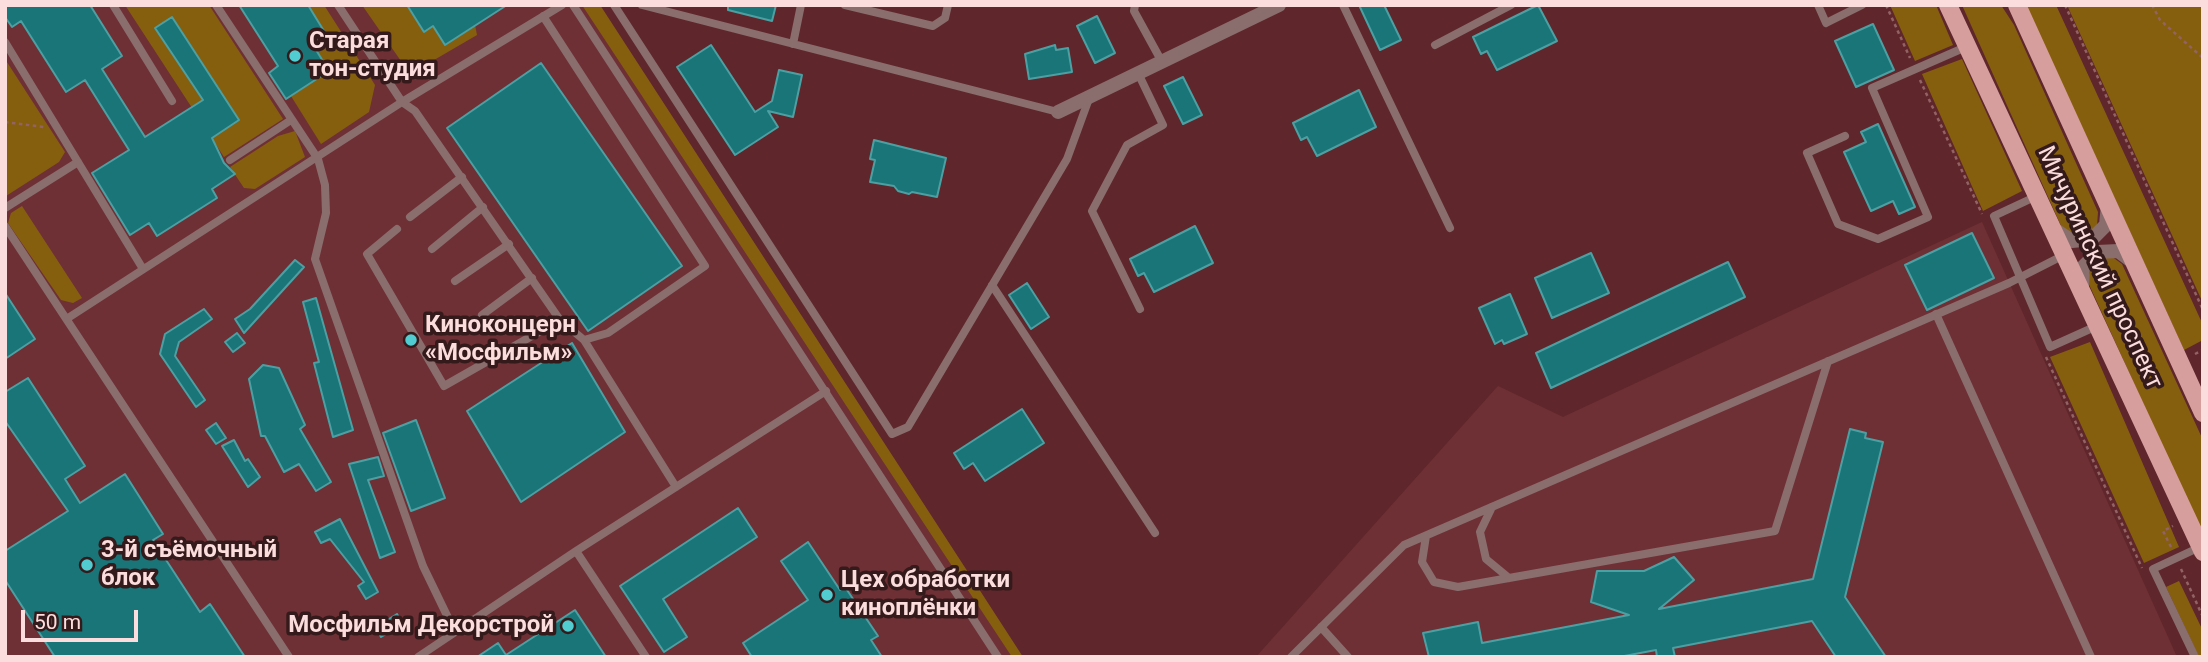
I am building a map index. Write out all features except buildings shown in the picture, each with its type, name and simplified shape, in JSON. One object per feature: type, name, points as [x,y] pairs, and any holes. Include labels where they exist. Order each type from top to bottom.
[{"type":"main road","name":"Мичуринский проспект","points":[[1948,5],[2082,287],[2202,550]]},
{"type":"main road","name":"Мичуринский проспект","points":[[2017,5],[2203,414]]},
{"type":"street","points":[[1058,112],[1279,5]]},
{"type":"street","points":[[2055,230],[2072,241],[2092,239],[2106,225],[2108,205]]},
{"type":"street","points":[[2082,287],[2083,267],[2098,252],[2118,251],[2134,264]]},
{"type":"lane","points":[[113,5],[172,101]]},
{"type":"lane","points":[[216,5],[318,159],[325,185],[326,213],[315,259],[423,566],[454,632]]},
{"type":"lane","points":[[338,5],[402,103],[415,111],[560,320],[584,341],[676,487]]},
{"type":"lane","points":[[68,318],[402,103],[562,5]]},
{"type":"lane","points":[[573,5],[998,657]]},
{"type":"lane","points":[[614,5],[892,434],[908,427],[1067,159],[1090,96]]},
{"type":"lane","points":[[642,5],[1058,112]]},
{"type":"lane","points":[[793,44],[802,5]]},
{"type":"lane","points":[[845,5],[933,26],[945,18],[948,5]]},
{"type":"lane","points":[[1135,5],[1134,11],[1162,62]]},
{"type":"lane","points":[[1343,5],[1450,228]]},
{"type":"lane","points":[[1435,45],[1511,5]]},
{"type":"lane","points":[[1818,5],[1826,23],[1862,5]]},
{"type":"lane","points":[[543,16],[705,266],[608,333],[584,341]]},
{"type":"lane","points":[[5,42],[143,269]]},
{"type":"lane","points":[[1845,136],[1807,153],[1838,224],[1878,239],[1928,216],[1872,88],[1968,46]]},
{"type":"lane","points":[[1138,73],[1163,125],[1128,145],[1092,211],[1140,309]]},
{"type":"lane","points":[[230,160],[291,120]]},
{"type":"lane","points":[[5,208],[78,162]]},
{"type":"lane","points":[[410,217],[462,177]]},
{"type":"lane","points":[[2039,195],[1994,216],[2050,347],[2099,325]]},
{"type":"lane","points":[[432,249],[483,207]]},
{"type":"lane","points":[[5,226],[289,657]]},
{"type":"lane","points":[[397,229],[367,254],[443,386],[560,320]]},
{"type":"lane","points":[[455,281],[509,244]]},
{"type":"lane","points":[[1291,657],[1404,545],[1936,314],[2066,254]]},
{"type":"lane","points":[[482,316],[532,278]]},
{"type":"lane","points":[[992,285],[1155,533]]},
{"type":"lane","points":[[1936,314],[2091,657]]},
{"type":"lane","points":[[1426,536],[1422,562],[1434,582],[1458,587],[1774,531],[1828,361]]},
{"type":"lane","points":[[418,657],[576,551],[826,391]]},
{"type":"lane","points":[[1492,507],[1480,532],[1486,559],[1509,579]]},
{"type":"lane","points":[[2195,657],[2153,569],[2202,550]]},
{"type":"lane","points":[[576,551],[646,657]]},
{"type":"lane","points":[[1321,627],[1348,657]]},
{"type":"path","points":[[2065,5],[2203,310]]},
{"type":"path","points":[[2152,5],[2160,20],[2203,58]]},
{"type":"path","points":[[5,122],[58,129]]},
{"type":"shaded area","name":"Киноконцерн «Мосфильм»","points":[[5,5],[600,5],[1023,657],[5,657]]},
{"type":"shaded area","points":[[125,5],[209,5],[283,119],[224,157]]},
{"type":"shaded area","points":[[308,5],[324,5],[375,85],[369,112],[321,144],[291,96],[329,71],[313,45],[327,36]]},
{"type":"shaded area","points":[[362,5],[407,5],[424,32],[433,26],[445,45],[475,25],[477,35],[410,74]]},
{"type":"shaded area","points":[[582,5],[600,5],[1023,657],[1012,657]]},
{"type":"shaded area","points":[[1890,5],[1936,5],[1953,45],[1915,61]]},
{"type":"shaded area","points":[[1962,5],[2001,5],[2014,25],[2098,212],[2097,226],[2090,234],[2072,235],[2062,228]]},
{"type":"shaded area","points":[[2026,5],[2056,5],[2203,325],[2203,344],[2201,341],[2184,350]]},
{"type":"shaded area","points":[[2067,5],[2203,5],[2203,303]]},
{"type":"shaded area","points":[[5,59],[65,152],[59,162],[6,196]]},
{"type":"shaded area","points":[[1962,59],[2022,191],[1983,211],[1922,74]]},
{"type":"shaded area","points":[[295,131],[305,157],[255,189],[244,188],[230,167],[278,136]]},
{"type":"shaded area","points":[[22,206],[82,298],[73,303],[61,300],[8,223],[11,213]]},
{"type":"shaded area","points":[[1982,222],[2177,657],[1256,657],[1498,386],[1563,417]]},
{"type":"shaded area","points":[[2111,256],[2122,264],[2203,440],[2203,535],[2087,280],[2095,259]]},
{"type":"shaded area","points":[[2090,342],[2179,547],[2144,563],[2050,357]]},
{"type":"shaded area","points":[[2179,581],[2203,631],[2203,657],[2199,657],[2166,587]]},
{"type":"place","name":"Старая тон-студия","points":[[295,56]]},
{"type":"place","name":"Киноконцерн «Мосфильм»","points":[[411,340]]},
{"type":"place","name":"3-й съёмочный блок","points":[[87,565]]},
{"type":"place","name":"Цех обработки киноплёнки","points":[[827,595]]},
{"type":"place","name":"Мосфильм Декорстрой","points":[[568,626]]}]
